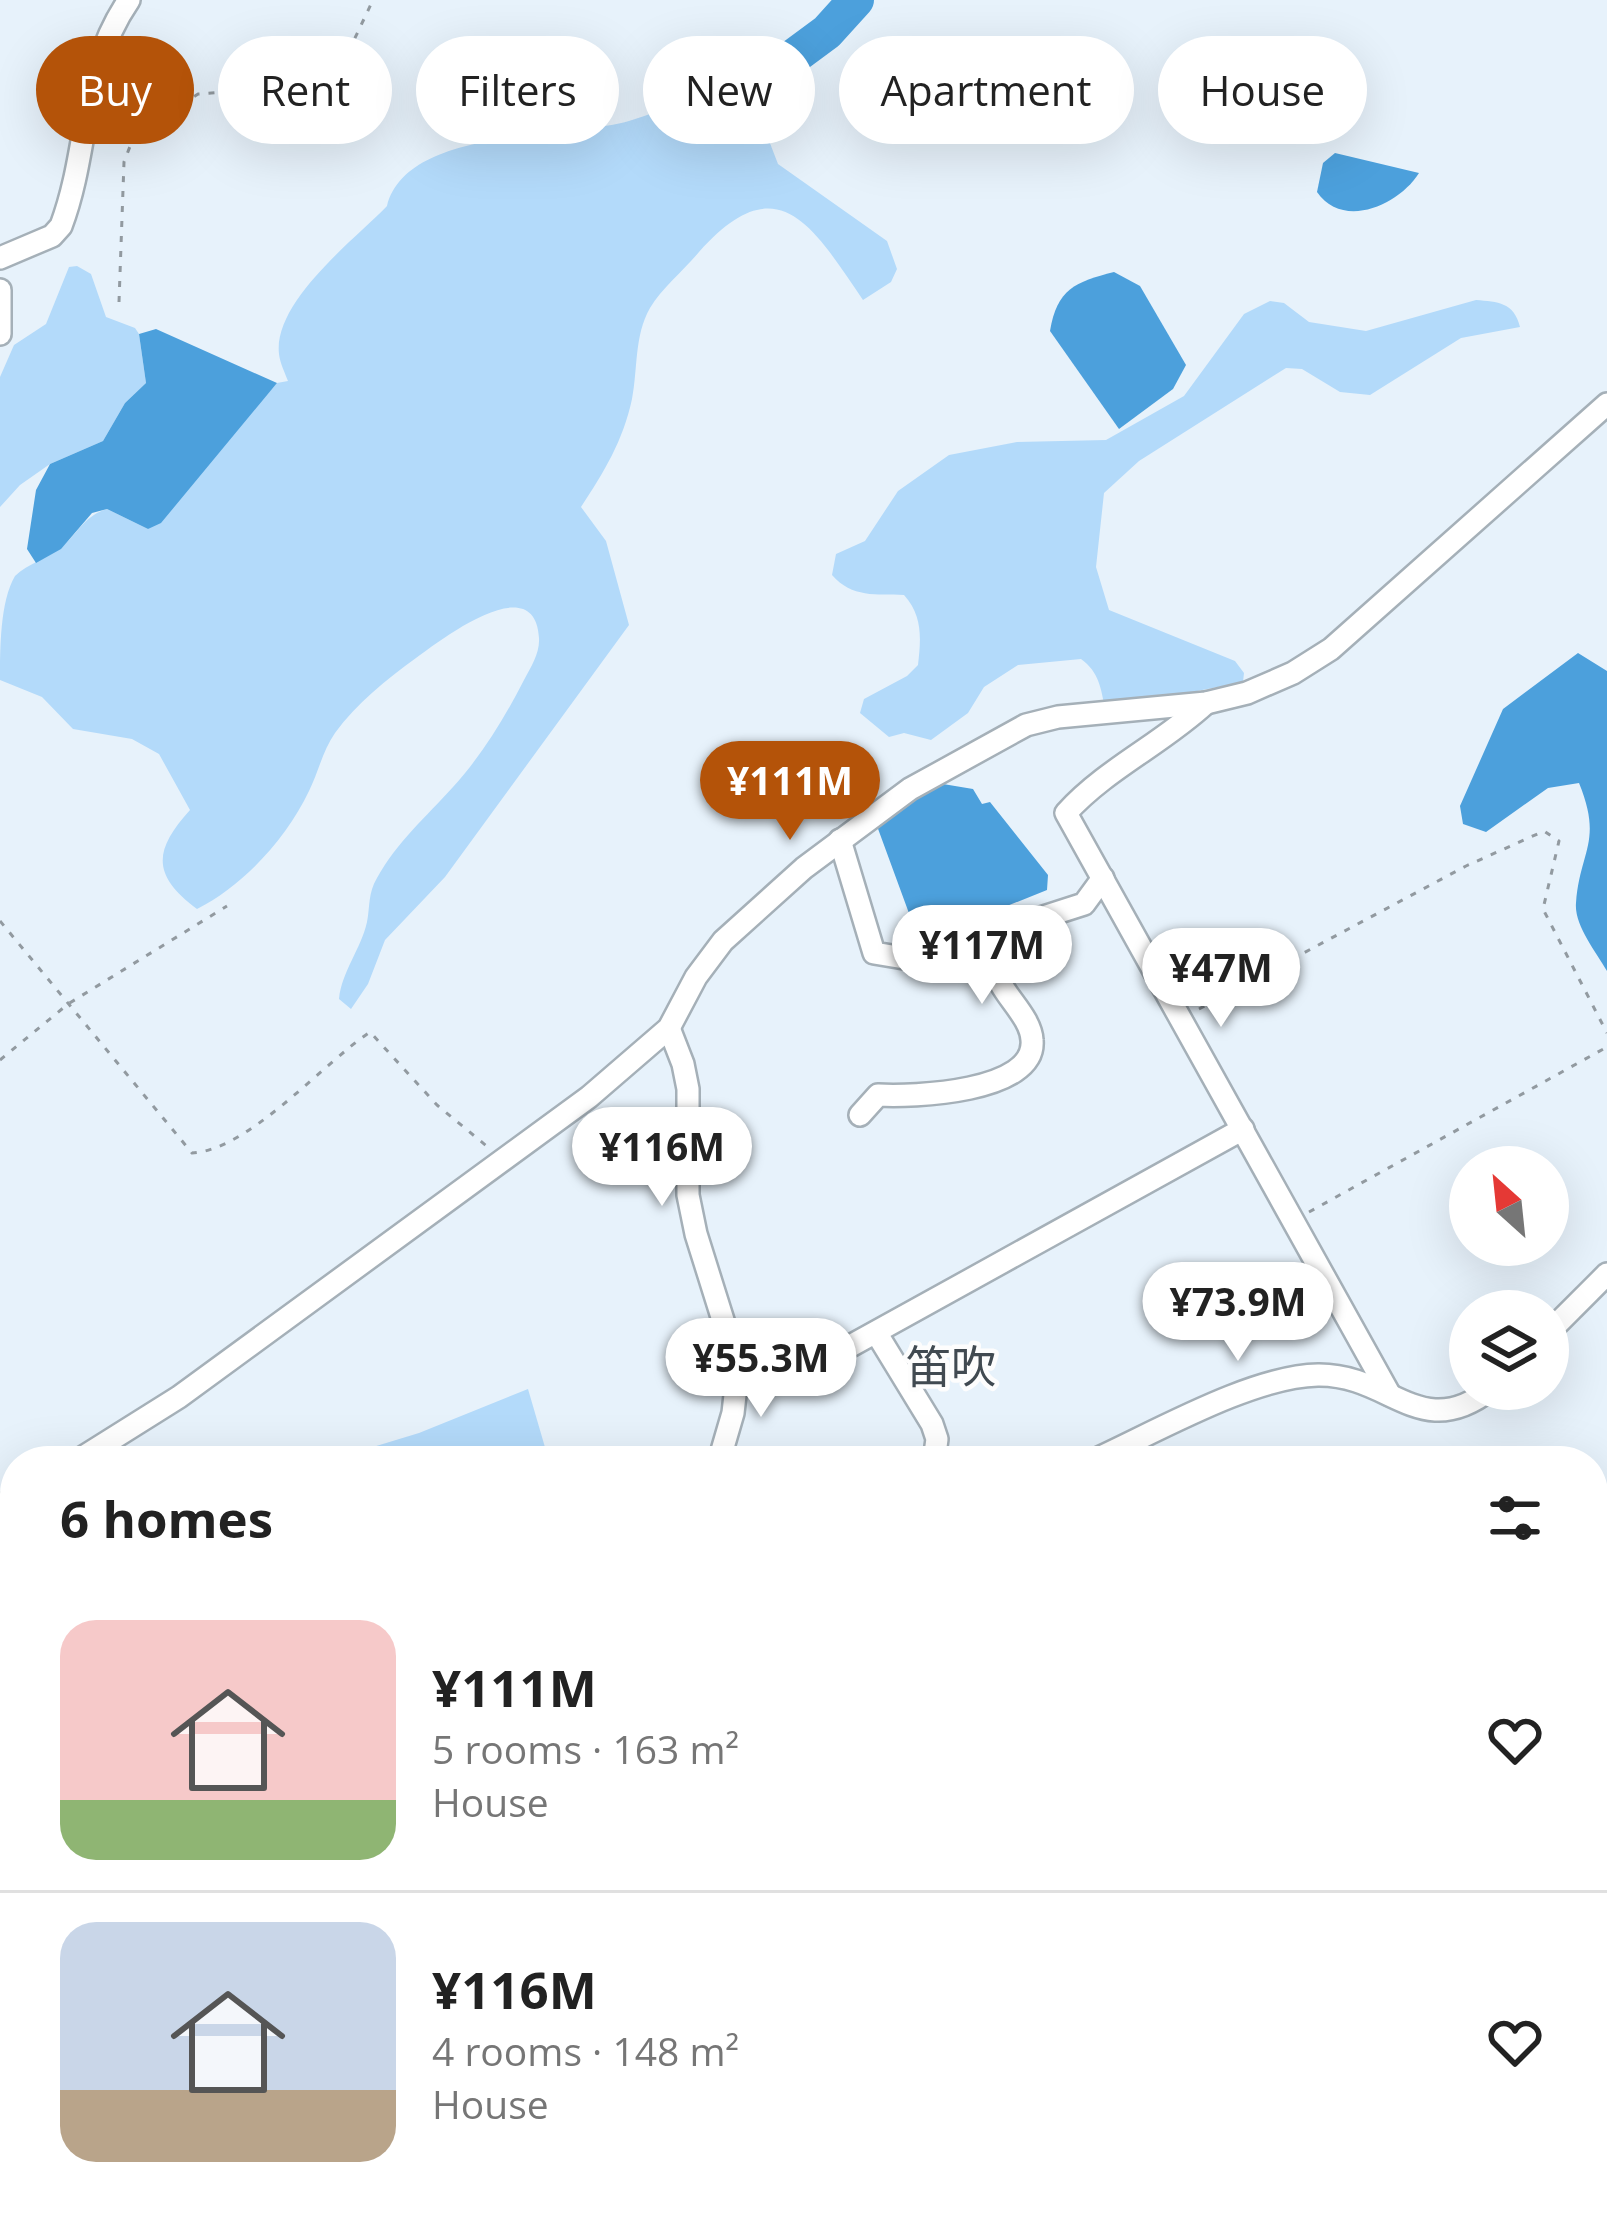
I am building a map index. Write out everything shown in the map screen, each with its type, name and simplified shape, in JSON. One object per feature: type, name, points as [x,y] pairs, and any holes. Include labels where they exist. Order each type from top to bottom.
[{"type":"street","points":[[0,258],[52,236],[61,226],[94,68],[112,24],[129,0]]},
{"type":"street","points":[[0,290],[0,334]]},
{"type":"street","points":[[101,1446],[179,1397],[604,1084],[668,1028],[723,941],[840,840],[910,789],[1026,725],[1058,717],[1206,703],[1293,673],[1331,649],[1607,404]]},
{"type":"street","points":[[1206,703],[1176,731],[1100,779],[1066,813],[1390,1395]]},
{"type":"street","points":[[840,840],[874,953],[934,963],[987,949],[1003,930],[1084,904],[1102,878]]},
{"type":"street","points":[[860,1115],[878,1095],[954,1093],[1018,1069],[1030,1055],[1033,1042],[1027,1025],[999,981],[987,949]]},
{"type":"street","points":[[668,1028],[688,1089],[686,1160],[692,1214],[738,1368],[734,1413],[724,1446]]},
{"type":"street","points":[[738,1368],[746,1376],[778,1377],[807,1370],[1244,1129]]},
{"type":"street","points":[[1569,1312],[1607,1274]]},
{"type":"street","points":[[877,1334],[932,1424],[936,1446]]},
{"type":"street","points":[[1125,1446],[1253,1388],[1286,1378],[1346,1377],[1423,1411],[1453,1410]]},
{"type":"path","points":[[119,302],[124,161],[134,136],[198,94],[239,91],[337,65],[345,58],[373,0]]},
{"type":"path","points":[[1182,1019],[1466,866],[1544,831],[1559,841],[1543,909],[1607,1033]]},
{"type":"path","points":[[0,1060],[68,1004],[227,906]]},
{"type":"path","points":[[0,921],[193,1154],[215,1152],[299,1093],[334,1057],[370,1032],[436,1105],[504,1160]]},
{"type":"path","points":[[1294,1220],[1607,1047]]},
{"type":"shaded area","points":[[643,116],[643,144],[770,144],[778,164],[887,241],[897,269],[891,282],[863,300],[810,229],[792,215],[772,209],[751,212],[727,226],[655,301],[641,330],[623,429],[581,507],[606,541],[629,625],[445,877],[385,940],[368,984],[351,1009],[339,999],[364,932],[374,884],[412,830],[464,775],[500,723],[537,654],[539,638],[533,618],[521,608],[484,615],[444,638],[372,692],[335,733],[300,809],[276,843],[247,874],[197,909],[165,874],[164,850],[190,810],[159,754],[132,739],[73,729],[42,697],[0,680],[6,598],[20,571],[58,550],[100,512],[107,509],[148,529],[277,383],[288,381],[279,354],[289,314],[318,273],[387,206],[401,180],[425,162],[477,144],[619,144],[619,123]]},
{"type":"shaded area","points":[[69,267],[91,274],[106,317],[139,334],[146,383],[125,403],[103,441],[50,464],[20,485],[0,507],[0,377],[14,345],[46,324]]},
{"type":"shaded area","points":[[1476,300],[1509,308],[1520,327],[1461,338],[1370,395],[1340,392],[1302,369],[1286,368],[1139,461],[1104,493],[1096,567],[1109,610],[1235,661],[1244,673],[1243,682],[1105,709],[1095,675],[1081,659],[1018,665],[984,687],[968,713],[931,740],[904,733],[889,737],[860,713],[864,699],[918,665],[919,628],[904,595],[865,593],[848,588],[832,575],[836,554],[865,541],[898,491],[949,455],[1017,442],[1106,440],[1184,396],[1244,314],[1270,301],[1284,303],[1309,322],[1366,331]]},
{"type":"shaded area","points":[[528,1389],[545,1446],[376,1446]]},
{"type":"water","points":[[1335,153],[1419,173],[1385,203],[1341,210],[1317,192],[1323,163]]},
{"type":"water","points":[[1114,272],[1140,286],[1186,365],[1173,389],[1119,429],[1050,331],[1057,305],[1070,289]]},
{"type":"water","points":[[156,329],[277,383],[161,523],[148,529],[107,509],[92,513],[61,549],[36,563],[27,549],[36,490],[50,464],[103,441],[125,403],[146,383],[139,334]]},
{"type":"water","points":[[1578,653],[1607,671],[1607,971],[1576,911],[1590,833],[1579,783],[1548,788],[1486,832],[1463,824],[1460,806],[1503,709]]},
{"type":"water","points":[[943,784],[973,789],[982,804],[990,802],[1048,875],[1047,890],[987,914],[974,940],[933,954],[921,946],[877,826],[923,792]]},
{"type":"waterway","points":[[815,41],[856,0]]},
{"type":"district","name":"笛吹","points":[[951,1365]]}]
